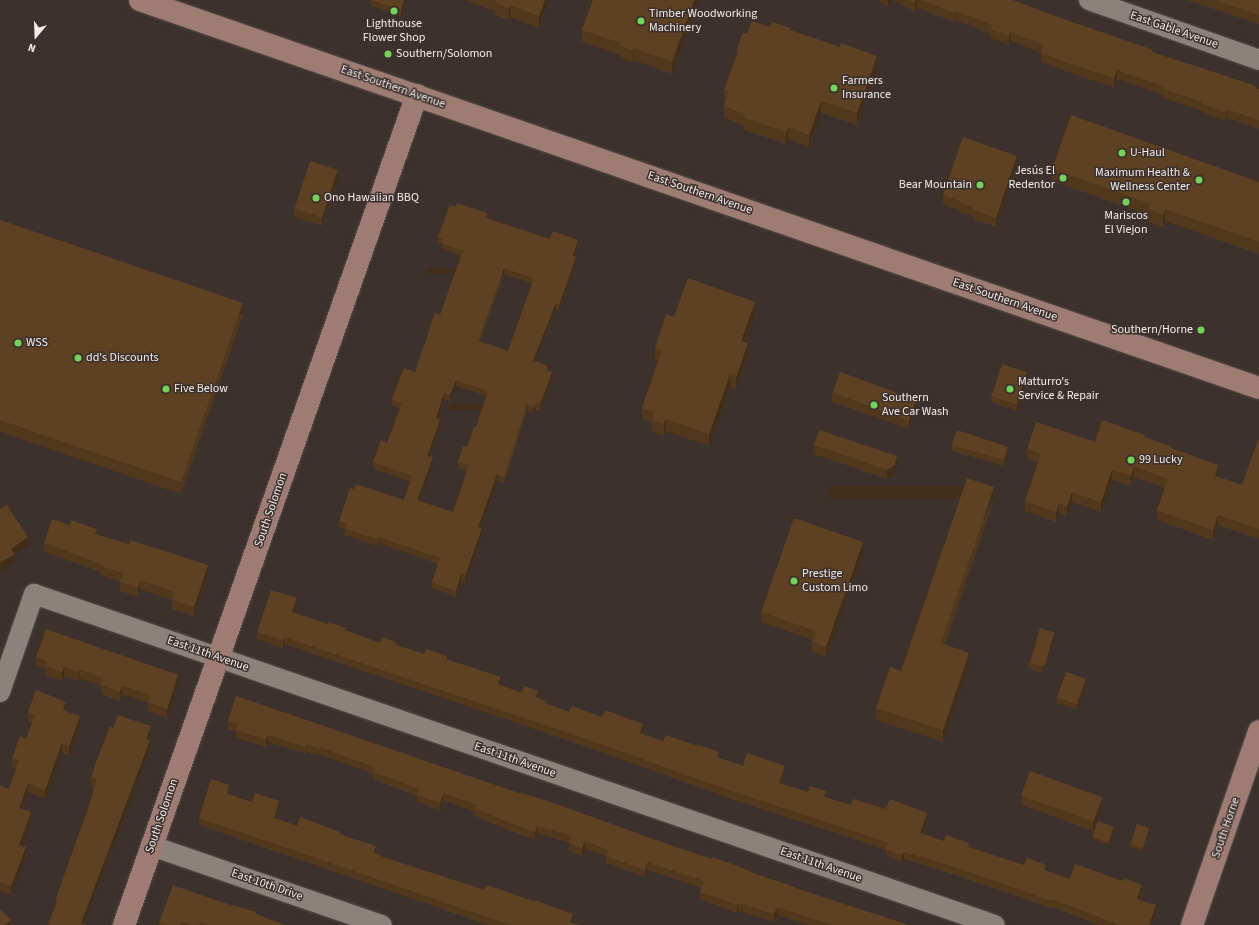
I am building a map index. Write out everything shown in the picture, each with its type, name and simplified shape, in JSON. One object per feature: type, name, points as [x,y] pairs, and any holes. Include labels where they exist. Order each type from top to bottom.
[{"type":"main road","name":"East Southern Avenue","points":[[140,0],[1259,388]]},
{"type":"main road","name":"South Solomon","points":[[124,925],[217,657],[417,95]]},
{"type":"main road","name":"South Horne","points":[[1192,925],[1259,731]]},
{"type":"street","name":"East Gable Avenue","points":[[1089,0],[1259,60]]},
{"type":"street","name":"East 11th Avenue","points":[[0,692],[34,594],[995,925]]},
{"type":"street","name":"East 10th Drive","points":[[152,846],[382,925]]},
{"type":"building","points":[[371,0],[404,0],[401,10]]},
{"type":"building","points":[[496,0],[545,0],[539,16],[510,5],[509,8],[495,3]]},
{"type":"building","name":"Timber Woodworking Machinery","points":[[593,0],[694,0],[672,62],[634,48],[633,51],[620,46],[621,43],[582,30]]},
{"type":"building","points":[[920,0],[1013,0],[1153,50],[1152,52],[1256,86],[1255,88],[1259,89],[1259,120],[1227,109],[1226,112],[1202,104],[1203,102],[1163,89],[1164,86],[1117,70],[1114,78],[1079,67],[1041,53],[1044,45],[1011,32],[1009,36],[991,29],[992,25],[956,11],[955,13]]},
{"type":"building","points":[[1214,0],[1259,0],[1259,15]]},
{"type":"building","name":"Farmers Insurance","points":[[752,21],[770,27],[772,22],[791,28],[790,30],[840,47],[841,43],[877,56],[857,113],[821,101],[809,135],[788,127],[786,132],[744,118],[745,114],[724,106],[729,92],[724,90],[739,50],[737,49],[743,33],[747,34]]},
{"type":"building","points":[[1071,115],[1259,182],[1259,242],[1165,209],[1163,215],[1149,210],[1151,204],[1052,169]]},
{"type":"building","name":"Bear Mountain","points":[[963,137],[1017,156],[996,218],[973,210],[973,208],[961,203],[962,202],[943,195]]},
{"type":"building","name":"Ono Hawaiian BBQ","points":[[310,161],[338,170],[322,218],[295,209]]},
{"type":"building","points":[[457,203],[487,213],[486,218],[550,239],[553,231],[578,240],[573,256],[576,257],[559,305],[556,303],[533,360],[548,366],[546,370],[552,372],[540,404],[535,403],[534,407],[527,404],[504,477],[497,474],[478,527],[482,528],[465,576],[461,574],[456,591],[432,582],[440,558],[378,537],[377,539],[345,529],[347,524],[339,521],[350,488],[354,489],[356,484],[404,500],[412,476],[373,462],[381,440],[387,443],[402,403],[392,399],[404,368],[415,372],[435,313],[440,315],[463,251],[442,243],[443,238],[438,237],[450,205],[456,207]],"holes":[[[504,268],[534,278],[508,351],[478,341]],[[456,380],[488,391],[476,427],[474,426],[467,447],[463,446],[458,462],[469,465],[453,512],[417,500],[433,457],[427,456],[440,420],[436,418],[444,393],[450,395]]]},
{"type":"building","points":[[0,220],[243,303],[181,482],[0,420]]},
{"type":"building","points":[[688,278],[755,302],[741,341],[748,343],[736,377],[730,374],[709,434],[666,419],[664,424],[652,420],[655,412],[642,408],[662,350],[655,348],[666,314],[674,317]]},
{"type":"building","name":"Matturro's Service & Repair","points":[[1002,364],[1027,372],[1016,404],[991,396]]},
{"type":"building","points":[[840,372],[916,400],[909,420],[832,393]]},
{"type":"building","points":[[1102,420],[1145,435],[1144,437],[1218,465],[1215,476],[1242,485],[1259,440],[1259,529],[1218,515],[1213,530],[1157,510],[1168,479],[1134,467],[1131,476],[1112,470],[1101,502],[1072,492],[1067,506],[1059,503],[1056,512],[1025,501],[1041,454],[1027,449],[1036,422],[1095,442]]},
{"type":"building","points":[[819,430],[897,456],[894,466],[887,470],[814,445]]},
{"type":"building","points":[[957,430],[1008,447],[1004,460],[952,445]]},
{"type":"building","points":[[967,478],[994,487],[941,643],[969,653],[943,730],[876,708],[890,667],[901,671]]},
{"type":"building","points":[[7,505],[28,537],[11,549],[15,554],[0,563],[0,509]]},
{"type":"building","points":[[794,518],[863,542],[826,647],[812,642],[816,631],[761,612]]},
{"type":"building","points":[[52,519],[70,525],[71,520],[97,529],[95,534],[129,544],[130,540],[208,565],[194,607],[172,600],[175,592],[140,580],[138,588],[120,582],[123,573],[101,566],[102,564],[44,543]]},
{"type":"building","points":[[271,590],[297,598],[292,612],[328,624],[329,622],[346,628],[345,630],[380,643],[383,637],[397,643],[396,645],[424,654],[426,649],[447,656],[446,659],[501,677],[498,684],[522,693],[524,686],[538,691],[536,697],[546,701],[545,703],[569,712],[572,706],[602,717],[605,710],[643,724],[640,733],[663,741],[666,735],[698,746],[699,745],[719,752],[717,757],[743,766],[747,753],[785,766],[779,783],[808,792],[810,786],[826,791],[824,797],[851,805],[853,799],[886,809],[890,799],[927,813],[920,833],[944,841],[946,835],[969,843],[968,847],[1024,865],[1027,858],[1046,865],[1044,870],[1070,879],[1075,864],[1123,881],[1124,878],[1142,885],[1137,899],[1156,905],[1149,925],[1120,925],[1052,899],[1051,901],[961,869],[904,852],[902,855],[886,849],[888,843],[866,835],[734,792],[584,738],[284,637],[283,640],[257,632]]},
{"type":"building","points":[[1040,628],[1054,632],[1044,667],[1030,663]]},
{"type":"building","points":[[46,629],[178,675],[167,709],[148,702],[151,695],[122,685],[120,692],[101,685],[103,678],[79,669],[78,672],[64,667],[62,672],[45,666],[47,661],[36,657]]},
{"type":"building","points":[[1066,672],[1086,679],[1077,704],[1057,698]]},
{"type":"building","points":[[36,690],[66,702],[63,710],[80,716],[69,746],[62,743],[45,790],[28,783],[19,808],[31,812],[19,845],[26,847],[11,886],[0,882],[0,786],[9,789],[19,761],[12,758],[20,736],[26,739],[35,715],[28,712]]},
{"type":"building","points":[[236,696],[522,794],[562,806],[667,844],[712,859],[713,857],[795,888],[909,925],[833,925],[777,907],[774,914],[738,903],[737,905],[700,892],[704,881],[647,862],[645,870],[606,856],[609,850],[585,841],[582,848],[569,843],[571,836],[537,826],[535,832],[475,809],[477,805],[443,793],[440,803],[417,795],[419,789],[373,772],[375,767],[319,747],[319,749],[307,744],[306,747],[268,735],[266,740],[236,730],[238,724],[228,721]]},
{"type":"building","points":[[118,715],[151,726],[146,739],[150,740],[81,923],[87,925],[48,925],[58,899],[56,898],[90,803],[97,779],[91,778],[95,765],[110,726],[113,728]]},
{"type":"building","points":[[1030,771],[1102,797],[1093,822],[1021,795]]},
{"type":"building","points":[[211,779],[229,785],[227,794],[252,802],[255,793],[279,801],[274,818],[297,826],[300,817],[340,832],[339,834],[376,846],[374,852],[383,857],[485,890],[487,885],[573,914],[570,922],[579,925],[511,925],[199,818]]},
{"type":"building","points":[[1098,821],[1114,827],[1108,842],[1092,836]]},
{"type":"building","points":[[1137,824],[1149,828],[1143,848],[1131,844]]},
{"type":"building","points":[[173,885],[218,901],[256,912],[256,914],[285,925],[209,925],[200,922],[198,925],[192,925],[182,921],[180,925],[165,925],[159,923]]},
{"type":"building","points":[[0,909],[11,920],[5,925],[0,925]]},
{"type":"place","name":"Lighthouse Flower Shop","points":[[394,11]]},
{"type":"place","name":"Timber Woodworking Machinery","points":[[641,21]]},
{"type":"place","name":"Southern/Solomon","points":[[388,54]]},
{"type":"place","name":"Farmers Insurance","points":[[834,88]]},
{"type":"place","name":"U-Haul","points":[[1122,153]]},
{"type":"place","name":"Jesús El Redentor","points":[[1063,178]]},
{"type":"place","name":"Maximum Health & Wellness Center","points":[[1199,180]]},
{"type":"place","name":"Bear Mountain","points":[[980,185]]},
{"type":"place","name":"Ono Hawaiian BBQ","points":[[316,198]]},
{"type":"place","name":"Mariscos El Viejon","points":[[1126,202]]},
{"type":"place","name":"Southern/Horne","points":[[1201,330]]},
{"type":"place","name":"WSS","points":[[18,343]]},
{"type":"place","name":"dd's Discounts","points":[[78,358]]},
{"type":"place","name":"Five Below","points":[[166,389]]},
{"type":"place","name":"Matturro's Service & Repair","points":[[1010,389]]},
{"type":"place","name":"Southern Ave Car Wash","points":[[874,405]]},
{"type":"place","name":"99 Lucky","points":[[1131,460]]},
{"type":"place","name":"Prestige Custom Limo","points":[[794,581]]}]
